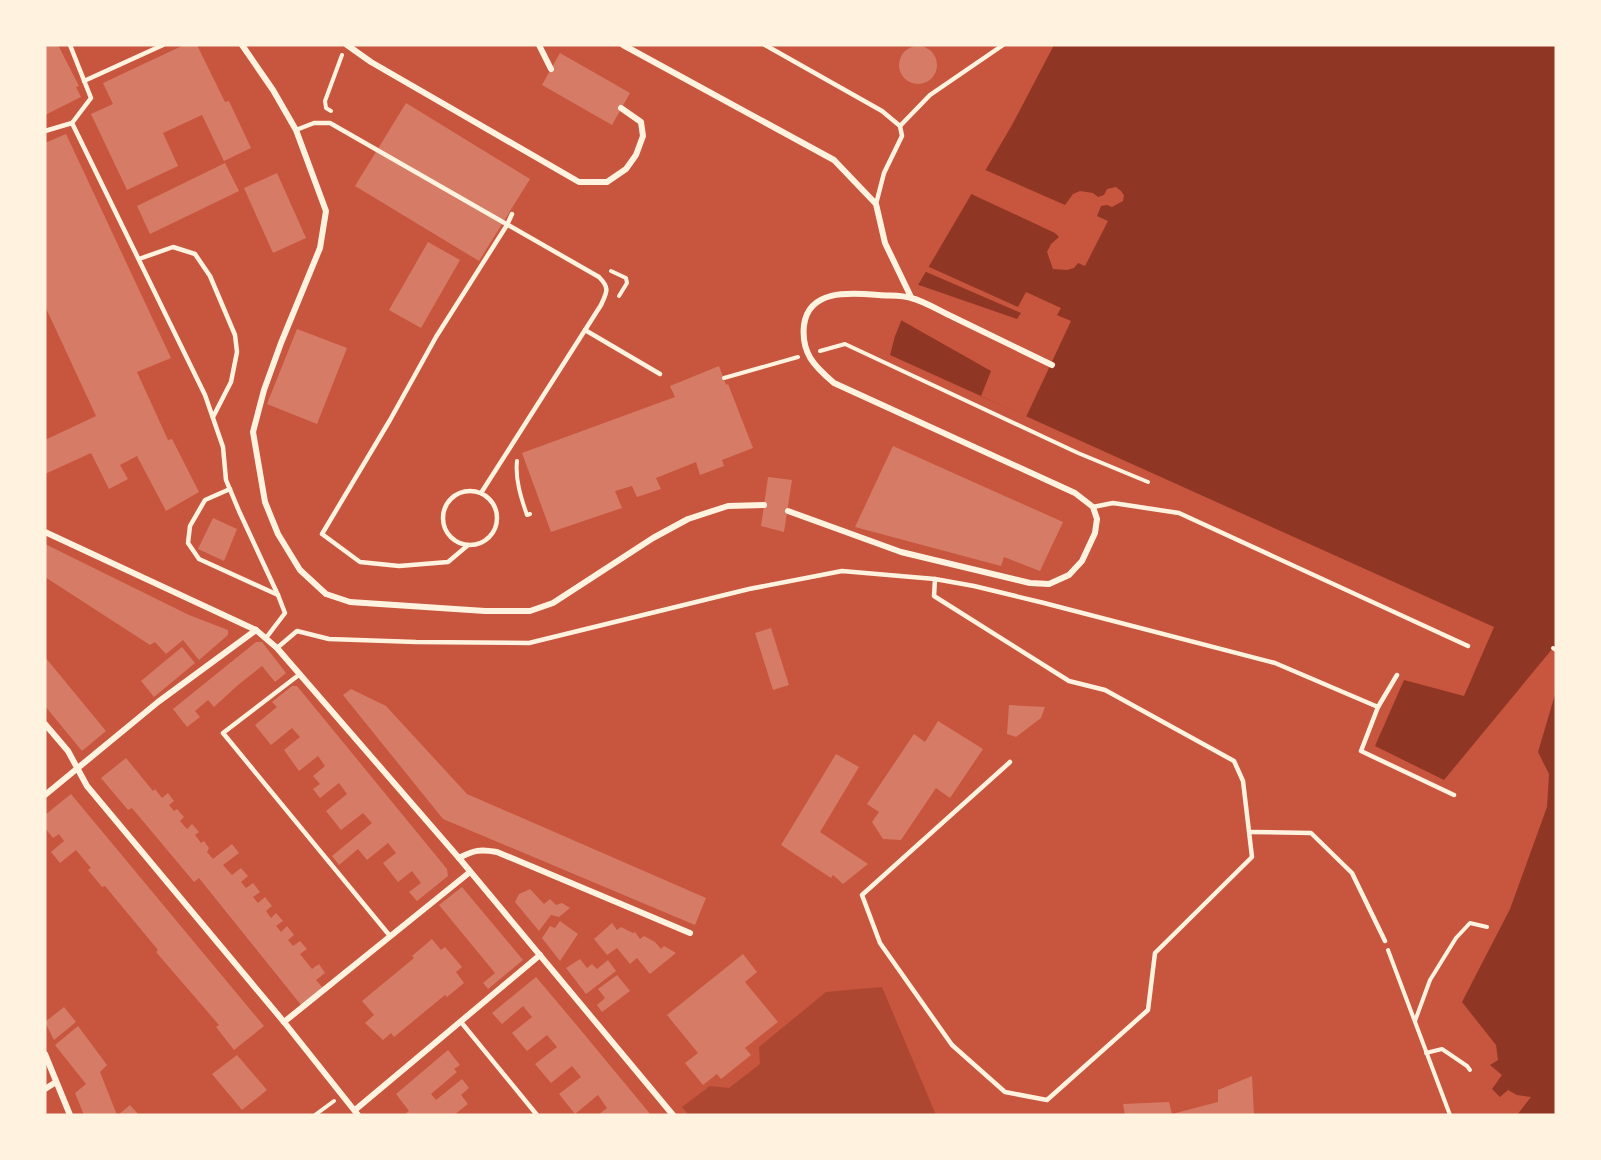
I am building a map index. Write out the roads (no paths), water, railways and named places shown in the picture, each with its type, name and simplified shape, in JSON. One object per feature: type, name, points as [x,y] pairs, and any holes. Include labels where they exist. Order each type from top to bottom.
[{"type":"street","points":[[242,45],[273,90],[296,130],[326,211],[320,248],[267,381],[253,432],[265,502],[278,534],[300,570],[326,594],[350,602],[530,612],[553,603],[653,538],[688,519],[728,506],[764,505]]},
{"type":"street","points":[[346,45],[371,62],[579,182],[607,182],[626,169],[636,155],[643,136],[640,122],[621,108]]},
{"type":"street","points":[[539,45],[551,69]]},
{"type":"street","points":[[623,45],[834,160],[876,204],[885,243],[911,297]]},
{"type":"street","points":[[788,511],[901,552],[1030,583],[1049,584],[1069,575],[1082,561],[1095,533],[1097,519],[1093,507],[1076,493],[834,383],[817,368],[807,354],[804,337],[805,322],[811,308],[822,298],[838,294],[911,297],[1052,365]]},
{"type":"street","points":[[45,532],[256,630],[277,648],[459,858],[673,1115]]},
{"type":"street","points":[[45,795],[158,702],[256,630]]},
{"type":"street","points":[[45,724],[68,752],[87,786],[356,1112],[540,955]]},
{"type":"street","points":[[459,858],[474,850],[498,852],[690,933]]},
{"type":"street","points":[[284,1022],[470,872]]},
{"type":"street","points":[[45,1054],[70,1115]]},
{"type":"street","points":[[45,1089],[57,1082]]},
{"type":"lane","points":[[45,131],[72,123],[91,98],[70,45]]},
{"type":"lane","points":[[84,81],[163,45]]},
{"type":"lane","points":[[765,45],[882,111],[900,126],[902,136],[884,173],[876,204]]},
{"type":"lane","points":[[900,126],[930,95],[1003,45]]},
{"type":"lane","points":[[72,123],[205,395],[223,447],[226,480],[285,613],[266,638]]},
{"type":"lane","points":[[296,130],[314,123],[330,123],[599,277],[606,284],[606,292],[601,305],[481,493]]},
{"type":"lane","points":[[467,546],[455,541],[445,527],[443,515],[452,498],[463,492],[473,491],[481,493],[494,504],[498,514],[495,532],[480,544],[467,546],[448,562],[399,566],[360,562],[322,534],[436,337],[512,214]]},
{"type":"lane","points":[[139,259],[173,247],[195,254],[210,276],[235,335],[237,352],[231,382],[213,418]]},
{"type":"lane","points":[[585,330],[660,374]]},
{"type":"lane","points":[[230,489],[205,500],[190,526],[188,543],[199,559],[278,595]]},
{"type":"lane","points":[[1093,507],[1113,503],[1179,513],[1468,646]]},
{"type":"lane","points":[[277,648],[297,631],[328,639],[529,643],[749,589],[842,571],[935,579],[1021,597],[1275,663],[1378,707]]},
{"type":"lane","points":[[935,579],[934,596],[1069,681],[1105,690],[1234,761],[1243,781],[1252,857],[1155,953],[1148,1010],[1047,1100],[1005,1092],[952,1045],[880,943],[862,895],[1010,762]]},
{"type":"lane","points":[[300,674],[223,733],[390,936]]},
{"type":"lane","points":[[1397,675],[1378,707],[1361,751],[1454,795]]},
{"type":"lane","points":[[1250,832],[1311,833],[1352,873],[1385,941]]},
{"type":"lane","points":[[461,1022],[537,1115]]}]
